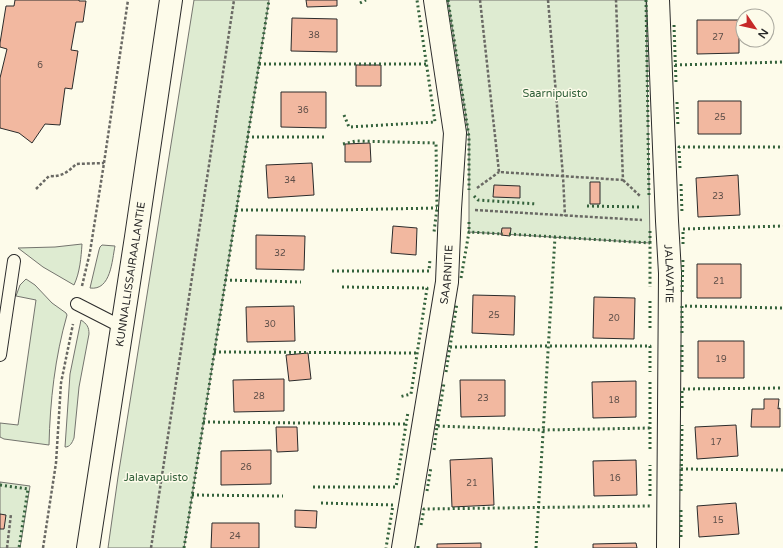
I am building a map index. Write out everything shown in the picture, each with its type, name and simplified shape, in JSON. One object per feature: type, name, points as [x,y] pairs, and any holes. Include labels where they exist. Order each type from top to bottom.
[{"type":"street","name":"KUNNALLISSAIRAALANTIE","points":[[88,548],[171,0]]},
{"type":"street","name":"SAARNITIE","points":[[403,548],[448,282],[450,209],[455,133],[435,0]]},
{"type":"street","name":"JALAVATIE","points":[[658,0],[670,273],[668,548]]},
{"type":"lane","points":[[0,355],[14,261]]},
{"type":"lane","points":[[77,304],[122,327]]},
{"type":"path","points":[[44,548],[56,463],[61,383],[77,304],[85,277],[90,252],[128,0]]},
{"type":"path","points":[[151,548],[234,0]]},
{"type":"path","points":[[480,0],[498,172],[623,180],[616,0]]},
{"type":"path","points":[[548,0],[565,216]]},
{"type":"path","points":[[36,189],[49,176],[56,176],[67,172],[76,164],[104,163]]},
{"type":"path","points":[[450,209],[667,221]]},
{"type":"path","points":[[6,548],[11,514]]},
{"type":"green space","name":"Jalavapuisto","points":[[194,0],[269,0],[184,548],[108,548],[118,477]]},
{"type":"green space","name":"Saarnipuisto","points":[[448,0],[646,0],[650,243],[469,232],[469,137]]},
{"type":"green space","points":[[82,244],[81,260],[74,285],[43,267],[18,248],[55,247]]},
{"type":"green space","points":[[102,245],[115,246],[111,266],[106,280],[102,285],[97,288],[90,288],[99,250]]},
{"type":"green space","points":[[26,279],[35,285],[52,303],[67,315],[59,347],[54,379],[49,445],[4,439],[0,437],[0,423],[18,425],[36,300],[16,296],[20,285]]},
{"type":"green space","points":[[81,320],[89,329],[89,334],[79,387],[74,438],[71,444],[65,447],[70,374]]},
{"type":"green space","points":[[0,482],[30,486],[20,548],[0,548]]},
{"type":"building","points":[[15,0],[86,1],[83,22],[76,22],[71,50],[78,51],[72,89],[65,88],[60,125],[45,124],[32,143],[19,133],[0,128],[0,78],[7,49],[0,47],[0,43],[6,6],[14,6]]},
{"type":"building","points":[[306,0],[337,0],[337,6],[307,7]]},
{"type":"building","points":[[292,18],[337,19],[337,52],[291,51]]},
{"type":"building","points":[[697,20],[735,20],[735,48],[739,48],[739,53],[697,54]]},
{"type":"building","points":[[356,65],[381,65],[381,86],[356,86]]},
{"type":"building","points":[[281,92],[326,92],[326,128],[281,127]]},
{"type":"building","points":[[698,101],[741,101],[741,134],[698,134]]},
{"type":"building","points":[[370,143],[371,162],[345,162],[345,144]]},
{"type":"building","points":[[312,163],[314,195],[268,198],[266,165]]},
{"type":"building","points":[[738,175],[740,215],[698,217],[696,178]]},
{"type":"building","points":[[590,182],[600,182],[600,204],[590,204]]},
{"type":"building","points":[[494,185],[520,186],[520,198],[493,197]]},
{"type":"building","points":[[393,226],[417,228],[416,255],[391,253]]},
{"type":"building","points":[[502,228],[511,228],[510,236],[501,235]]},
{"type":"building","points":[[256,235],[305,236],[304,270],[256,269]]},
{"type":"building","points":[[697,264],[741,264],[741,298],[697,298]]},
{"type":"building","points":[[473,295],[515,296],[514,335],[472,333]]},
{"type":"building","points":[[594,297],[635,298],[634,339],[593,338]]},
{"type":"building","points":[[294,306],[295,341],[247,342],[246,307]]},
{"type":"building","points":[[698,341],[744,341],[744,378],[698,378]]},
{"type":"building","points":[[308,353],[311,379],[289,381],[286,355]]},
{"type":"building","points":[[284,379],[284,411],[234,412],[233,380]]},
{"type":"building","points":[[460,380],[505,380],[505,416],[461,417]]},
{"type":"building","points":[[636,381],[636,417],[593,418],[592,382]]},
{"type":"building","points":[[764,399],[779,399],[778,409],[780,408],[780,427],[751,427],[752,409],[764,409]]},
{"type":"building","points":[[736,425],[738,456],[697,459],[695,427]]},
{"type":"building","points":[[276,427],[297,427],[298,451],[277,452]]},
{"type":"building","points":[[271,450],[271,484],[221,485],[221,451]]},
{"type":"building","points":[[492,458],[494,505],[452,507],[450,460]]},
{"type":"building","points":[[636,460],[637,495],[594,496],[593,461]]},
{"type":"building","points":[[736,503],[739,534],[699,537],[697,506]]},
{"type":"building","points":[[295,510],[317,511],[316,528],[295,527]]},
{"type":"building","points":[[0,514],[6,515],[4,529],[0,529]]},
{"type":"building","points":[[212,523],[259,523],[259,548],[211,548]]},
{"type":"building","points":[[481,543],[481,548],[437,548],[437,544]]},
{"type":"building","points":[[636,543],[637,548],[593,548],[593,544]]},
{"type":"hedge","points":[[184,548],[269,0]]},
{"type":"hedge","points":[[360,3],[366,0]]},
{"type":"hedge","points":[[344,115],[349,127],[435,122],[417,0]]},
{"type":"hedge","points":[[448,0],[469,137],[469,190]]},
{"type":"hedge","points":[[646,0],[648,127]]},
{"type":"hedge","points":[[674,25],[676,82]]},
{"type":"hedge","points":[[675,65],[783,62]]},
{"type":"hedge","points":[[259,64],[427,64]]},
{"type":"hedge","points":[[677,102],[678,127]]},
{"type":"hedge","points":[[648,133],[649,198]]},
{"type":"hedge","points":[[247,137],[326,137]]},
{"type":"hedge","points":[[343,144],[356,141],[436,143],[437,208],[434,232]]},
{"type":"hedge","points":[[680,168],[679,147],[783,147]]},
{"type":"hedge","points":[[681,184],[682,213]]},
{"type":"hedge","points":[[474,196],[478,200],[537,204]]},
{"type":"hedge","points":[[587,206],[639,207]]},
{"type":"hedge","points":[[236,210],[437,208]]},
{"type":"hedge","points":[[469,222],[469,232]]},
{"type":"hedge","points":[[683,244],[683,229],[783,226]]},
{"type":"hedge","points":[[650,231],[650,243]]},
{"type":"hedge","points":[[461,278],[469,232],[503,234]]},
{"type":"hedge","points":[[509,234],[650,243],[650,287]]},
{"type":"hedge","points":[[536,548],[555,237]]},
{"type":"hedge","points":[[682,292],[683,258]]},
{"type":"hedge","points":[[332,271],[429,271],[430,259]]},
{"type":"hedge","points":[[225,280],[301,282]]},
{"type":"hedge","points":[[342,287],[427,288],[411,394],[399,397]]},
{"type":"hedge","points":[[650,298],[650,328]]},
{"type":"hedge","points":[[446,372],[457,303]]},
{"type":"hedge","points":[[682,333],[682,306],[783,308]]},
{"type":"hedge","points":[[682,345],[682,372]]},
{"type":"hedge","points":[[450,347],[650,346],[650,372]]},
{"type":"hedge","points":[[214,352],[417,353]]},
{"type":"hedge","points":[[650,382],[650,449]]},
{"type":"hedge","points":[[437,426],[444,383]]},
{"type":"hedge","points":[[682,408],[682,389],[783,388]]},
{"type":"hedge","points":[[313,487],[396,487],[408,412]]},
{"type":"hedge","points":[[203,422],[406,424]]},
{"type":"hedge","points":[[681,491],[682,425]]},
{"type":"hedge","points":[[434,450],[437,426],[543,430],[650,428]]},
{"type":"hedge","points":[[650,465],[650,496]]},
{"type":"hedge","points":[[427,491],[431,467]]},
{"type":"hedge","points":[[681,469],[783,470]]},
{"type":"hedge","points":[[0,485],[28,489],[19,548]]},
{"type":"hedge","points":[[192,495],[283,496]]},
{"type":"hedge","points":[[321,503],[393,505],[386,548]]},
{"type":"hedge","points":[[421,525],[424,509],[650,506]]},
{"type":"hedge","points":[[681,507],[681,537]]}]
